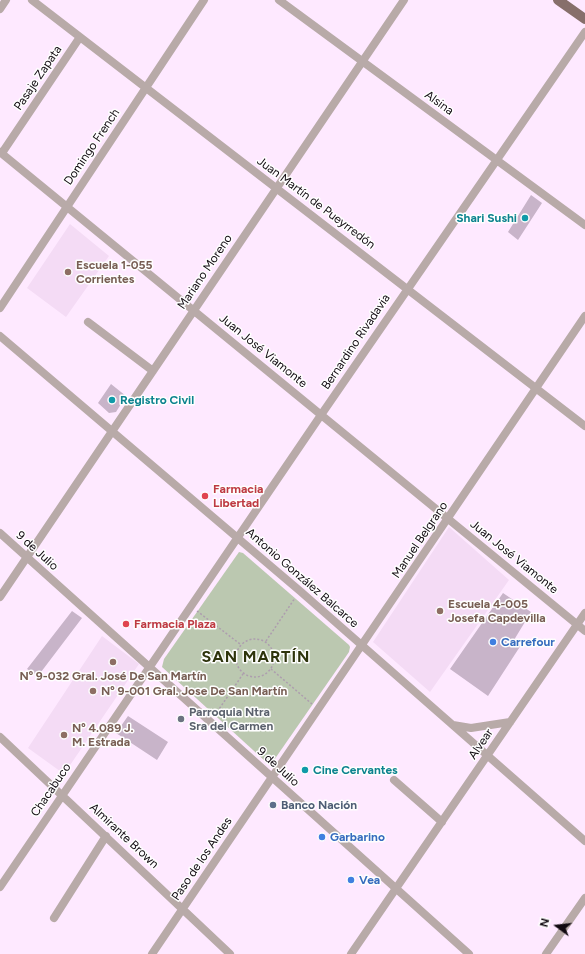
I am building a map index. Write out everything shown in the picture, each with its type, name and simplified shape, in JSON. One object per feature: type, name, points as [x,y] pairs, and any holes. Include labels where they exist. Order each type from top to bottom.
[{"type":"main road","points":[[558,0],[585,19]]},
{"type":"street","points":[[0,9],[6,0]]},
{"type":"street","name":"Juan Martín de Pueyrredón","points":[[32,0],[585,426]]},
{"type":"street","name":"Domingo French","points":[[0,308],[204,0]]},
{"type":"street","name":"Alsina","points":[[279,0],[585,225]]},
{"type":"street","name":"Mariano Moreno","points":[[0,597],[404,0]]},
{"type":"street","name":"Bernardino Rivadavia","points":[[149,667],[585,32]]},
{"type":"street","name":"Pasaje Zapata","points":[[1,152],[80,37]]},
{"type":"street","name":"Juan José Viamonte","points":[[1,152],[585,631]]},
{"type":"street","name":"Manuel Belgrano","points":[[272,777],[449,519],[585,316]]},
{"type":"street","points":[[88,322],[153,371]]},
{"type":"street","name":"Antonio González Balcarce","points":[[0,336],[300,591],[585,841]]},
{"type":"street","name":"9 de Julio","points":[[0,533],[469,954]]},
{"type":"street","name":"Alvear","points":[[351,954],[585,613]]},
{"type":"street","name":"Chacabuco","points":[[0,887],[149,667]]},
{"type":"street","points":[[454,725],[471,728],[510,722]]},
{"type":"street","name":"Almirante Brown","points":[[0,737],[230,954]]},
{"type":"street","name":"Paso de los Andes","points":[[152,954],[272,777]]},
{"type":"street","points":[[394,780],[442,822]]},
{"type":"street","points":[[54,918],[106,836]]},
{"type":"street","points":[[546,954],[585,898]]},
{"type":"path","points":[[265,641],[300,591]]},
{"type":"path","points":[[191,607],[241,645]]},
{"type":"path","points":[[252,638],[265,641],[272,648],[274,656],[271,669],[256,677],[244,673],[238,666],[236,657],[241,645],[252,638]]},
{"type":"path","points":[[271,669],[319,709]]},
{"type":"path","points":[[210,722],[244,673]]},
{"type":"shaded area","name":"Escuela 1-055 Corrientes","points":[[70,224],[109,256],[66,317],[27,288]]},
{"type":"shaded area","name":"Escuela 4-005 Josefa Capdevilla","points":[[449,527],[509,580],[430,692],[373,642]]},
{"type":"shaded area","points":[[102,636],[139,664],[64,774],[28,748]]},
{"type":"green space","points":[[239,552],[243,553],[350,647],[349,652],[272,763],[265,761],[162,667],[164,659]]},
{"type":"building","name":"Shari Sushi","points":[[531,195],[542,203],[518,240],[508,232]]},
{"type":"building","name":"Registro Civil","points":[[111,384],[126,396],[116,412],[109,413],[98,403]]},
{"type":"building","name":"Carrefour","points":[[503,593],[531,612],[514,640],[521,645],[488,696],[450,669]]},
{"type":"building","points":[[72,611],[82,618],[38,676],[27,669]]},
{"type":"building","points":[[128,716],[168,742],[157,760],[116,733]]},
{"type":"place","name":"Shari Sushi","points":[[525,218]]},
{"type":"place","name":"Escuela 1-055 Corrientes","points":[[68,272]]},
{"type":"place","name":"Registro Civil","points":[[112,400]]},
{"type":"place","name":"Farmacia Libertad","points":[[205,496]]},
{"type":"place","name":"Escuela 4-005 Josefa Capdevilla","points":[[440,611]]},
{"type":"place","name":"Farmacia Plaza","points":[[126,624]]},
{"type":"place","name":"Carrefour","points":[[493,642]]},
{"type":"place","name":"Nº 9-032 Gral. José De San Martín","points":[[113,662]]},
{"type":"place","name":"Nº 9-001 Gral. Jose De San Martín","points":[[93,691]]},
{"type":"place","name":"Parroquia Ntra Sra del Carmen","points":[[181,719]]},
{"type":"place","name":"Nº 4.089 J. M. Estrada","points":[[64,735]]},
{"type":"place","name":"Cine Cervantes","points":[[305,770]]},
{"type":"place","name":"Banco Nación","points":[[273,805]]},
{"type":"place","name":"Garbarino","points":[[322,837]]},
{"type":"place","name":"Vea","points":[[351,880]]},
{"type":"district","name":"SAN MARTÍN","points":[[256,657]]}]
